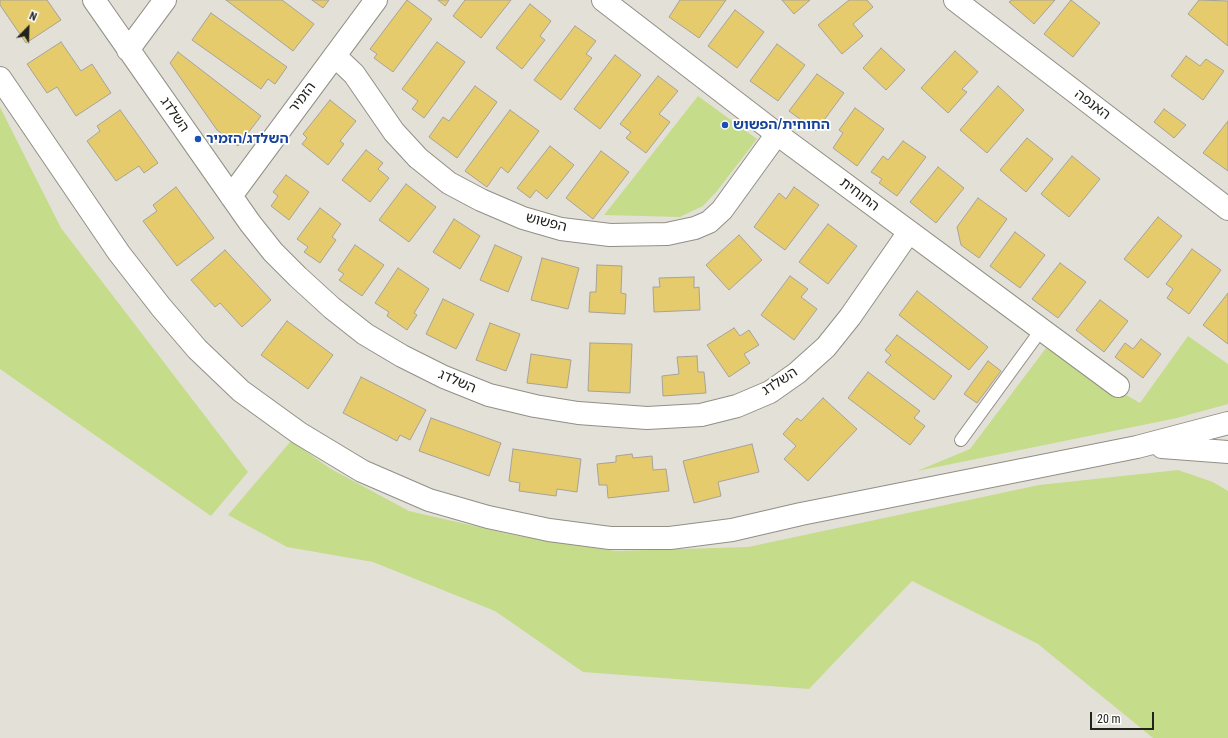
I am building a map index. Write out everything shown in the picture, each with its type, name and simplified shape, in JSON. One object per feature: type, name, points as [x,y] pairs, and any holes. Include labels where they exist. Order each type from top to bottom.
[{"type":"street","name":"השלדג","points":[[94,0],[231,196],[274,252],[298,277],[359,330],[402,356],[444,377],[489,395],[535,406],[578,413],[620,417],[657,418],[701,415],[737,406],[770,392],[797,373],[826,347],[850,317],[909,232]]},
{"type":"street","points":[[128,50],[165,0]]},
{"type":"street","name":"הזמיר","points":[[231,196],[376,0]]},
{"type":"street","name":"החוחית","points":[[603,0],[777,134],[1118,386]]},
{"type":"street","name":"האנפה","points":[[955,0],[1228,209]]},
{"type":"street","name":"הפשוש","points":[[335,56],[354,74],[394,132],[418,158],[449,182],[481,200],[522,218],[561,228],[610,235],[667,234],[695,228],[709,222],[722,210],[777,134]]},
{"type":"street","points":[[0,78],[119,252],[161,307],[197,349],[241,390],[299,433],[362,471],[429,500],[488,517],[550,530],[610,538],[670,538],[732,530],[801,514],[1137,447],[1228,423]]},
{"type":"street","points":[[1137,447],[1181,447],[1228,452]]},
{"type":"lane","points":[[961,440],[1041,330]]},
{"type":"green space","points":[[698,96],[757,139],[717,191],[703,206],[680,217],[604,215]]},
{"type":"green space","points":[[0,107],[61,228],[248,472],[211,516],[0,369]]},
{"type":"green space","points":[[1188,336],[1228,364],[1228,404],[1177,418],[917,471],[970,449],[1046,348],[1140,403]]},
{"type":"green space","points":[[291,441],[331,469],[409,511],[518,536],[616,551],[748,547],[1039,485],[1178,470],[1213,482],[1228,491],[1228,738],[1153,738],[1038,644],[912,581],[809,689],[583,672],[495,611],[373,562],[287,547],[228,515]]},
{"type":"building","points":[[0,0],[47,0],[61,20],[26,43],[0,5]]},
{"type":"building","points":[[226,0],[282,0],[314,24],[293,51]]},
{"type":"building","points":[[312,0],[329,0],[323,8]]},
{"type":"building","points":[[407,0],[432,19],[393,72],[374,58],[377,54],[370,49]]},
{"type":"building","points":[[438,0],[449,0],[445,6]]},
{"type":"building","points":[[465,0],[511,0],[481,38],[453,16]]},
{"type":"building","points":[[680,0],[726,0],[699,38],[669,17]]},
{"type":"building","points":[[782,0],[810,0],[794,14]]},
{"type":"building","points":[[849,0],[867,0],[873,7],[853,24],[863,36],[842,54],[818,25]]},
{"type":"building","points":[[1012,0],[1055,0],[1034,24],[1009,2]]},
{"type":"building","points":[[1071,0],[1100,23],[1073,57],[1044,34]]},
{"type":"building","points":[[1199,0],[1228,1],[1228,46],[1188,14]]},
{"type":"building","points":[[530,4],[551,21],[540,36],[545,40],[522,69],[496,48]]},
{"type":"building","points":[[735,10],[764,32],[737,68],[708,46]]},
{"type":"building","points":[[211,13],[287,67],[275,84],[268,79],[261,89],[192,40]]},
{"type":"building","points":[[575,26],[596,41],[586,54],[592,58],[561,100],[534,80]]},
{"type":"building","points":[[61,42],[81,71],[92,64],[111,93],[76,116],[57,87],[47,93],[27,64]]},
{"type":"building","points":[[437,42],[465,62],[424,118],[412,109],[418,101],[402,89]]},
{"type":"building","points":[[777,44],[805,65],[778,101],[750,81]]},
{"type":"building","points":[[881,48],[905,70],[886,90],[863,68]]},
{"type":"building","points":[[955,51],[978,72],[962,89],[967,92],[948,113],[921,88]]},
{"type":"building","points":[[178,52],[261,116],[238,146],[217,130],[170,63]]},
{"type":"building","points":[[615,55],[641,75],[600,129],[574,109]]},
{"type":"building","points":[[1186,56],[1200,66],[1206,59],[1224,71],[1203,100],[1171,76]]},
{"type":"building","points":[[817,74],[844,93],[816,131],[789,111]]},
{"type":"building","points":[[658,76],[678,91],[659,114],[670,122],[646,153],[626,138],[631,132],[620,124]]},
{"type":"building","points":[[475,86],[497,102],[457,158],[429,137],[443,117],[449,121]]},
{"type":"building","points":[[998,86],[1024,110],[987,153],[960,130]]},
{"type":"building","points":[[330,100],[356,121],[340,141],[344,144],[328,165],[302,144],[307,138],[303,134]]},
{"type":"building","points":[[855,108],[884,129],[857,166],[833,148],[843,133],[839,130]]},
{"type":"building","points":[[1164,109],[1186,125],[1174,138],[1154,122]]},
{"type":"building","points":[[120,110],[158,163],[144,173],[139,166],[116,181],[87,141],[100,131],[97,126]]},
{"type":"building","points":[[510,110],[539,131],[508,173],[501,167],[487,187],[465,171]]},
{"type":"building","points":[[1228,121],[1228,171],[1203,153]]},
{"type":"building","points":[[1027,138],[1053,159],[1026,192],[1000,170]]},
{"type":"building","points":[[903,141],[926,157],[897,196],[879,183],[882,179],[871,172],[883,156],[888,160]]},
{"type":"building","points":[[550,146],[574,165],[547,199],[536,190],[530,198],[517,188]]},
{"type":"building","points":[[366,150],[383,163],[378,169],[389,178],[370,202],[342,180]]},
{"type":"building","points":[[601,151],[629,172],[593,219],[566,198]]},
{"type":"building","points":[[1072,156],[1100,179],[1069,217],[1041,194]]},
{"type":"building","points":[[938,167],[964,188],[936,223],[910,202]]},
{"type":"building","points":[[286,175],[309,192],[289,220],[271,206],[278,196],[273,192]]},
{"type":"building","points":[[406,184],[436,207],[409,242],[379,220]]},
{"type":"building","points":[[176,187],[214,238],[177,266],[143,221],[157,211],[153,205]]},
{"type":"building","points":[[794,187],[819,205],[785,250],[754,227],[779,193],[786,199]]},
{"type":"building","points":[[978,198],[1007,219],[979,258],[961,245],[957,227]]},
{"type":"building","points":[[320,208],[341,224],[332,237],[336,240],[320,263],[304,252],[308,247],[297,239]]},
{"type":"building","points":[[1158,217],[1182,236],[1148,278],[1124,259]]},
{"type":"building","points":[[454,219],[480,236],[460,269],[433,252]]},
{"type":"building","points":[[828,224],[857,246],[828,284],[799,262]]},
{"type":"building","points":[[1015,232],[1045,255],[1020,288],[990,266]]},
{"type":"building","points":[[739,235],[762,260],[729,290],[706,265]]},
{"type":"building","points":[[355,245],[384,265],[362,296],[339,280],[344,274],[338,270]]},
{"type":"building","points":[[495,245],[522,257],[508,292],[480,280]]},
{"type":"building","points":[[1192,249],[1221,270],[1189,314],[1167,298],[1173,289],[1166,284]]},
{"type":"building","points":[[225,250],[271,300],[242,327],[220,303],[215,307],[191,280]]},
{"type":"building","points":[[542,258],[579,268],[568,309],[531,300]]},
{"type":"building","points":[[1060,263],[1086,282],[1058,318],[1032,299]]},
{"type":"building","points":[[597,265],[622,266],[621,293],[626,294],[625,314],[589,312],[590,292],[596,292]]},
{"type":"building","points":[[398,268],[429,289],[414,313],[417,315],[407,330],[387,316],[389,312],[375,303]]},
{"type":"building","points":[[790,276],[808,289],[801,297],[817,309],[794,340],[761,315]]},
{"type":"building","points":[[694,277],[694,288],[699,287],[700,310],[654,312],[653,287],[660,287],[659,278]]},
{"type":"building","points":[[917,291],[988,347],[969,370],[899,315]]},
{"type":"building","points":[[1228,293],[1228,344],[1203,325]]},
{"type":"building","points":[[443,299],[474,314],[456,349],[426,334]]},
{"type":"building","points":[[1100,300],[1128,321],[1104,352],[1076,330]]},
{"type":"building","points":[[287,321],[333,355],[308,389],[261,355]]},
{"type":"building","points":[[490,323],[520,334],[506,371],[476,360]]},
{"type":"building","points":[[734,328],[740,336],[749,330],[759,345],[744,354],[750,363],[729,377],[707,345]]},
{"type":"building","points":[[897,335],[952,376],[934,400],[885,362],[891,355],[885,350]]},
{"type":"building","points":[[1141,339],[1161,354],[1143,378],[1115,357],[1125,343],[1133,349]]},
{"type":"building","points":[[590,343],[632,344],[630,393],[588,391]]},
{"type":"building","points":[[531,354],[571,360],[567,388],[527,383]]},
{"type":"building","points":[[697,356],[698,372],[704,372],[706,393],[663,396],[662,376],[679,374],[677,357]]},
{"type":"building","points":[[988,361],[1001,371],[977,403],[964,394]]},
{"type":"building","points":[[868,372],[920,411],[914,418],[925,426],[910,445],[848,398]]},
{"type":"building","points":[[361,377],[426,410],[410,440],[400,435],[397,441],[343,413]]},
{"type":"building","points":[[823,398],[857,429],[808,481],[784,459],[796,446],[783,434],[797,418],[801,421]]},
{"type":"building","points":[[431,418],[501,443],[489,476],[419,451]]},
{"type":"building","points":[[752,444],[759,472],[718,482],[721,496],[694,503],[683,461]]},
{"type":"building","points":[[513,449],[581,459],[577,492],[557,489],[556,496],[519,491],[520,483],[509,481]]},
{"type":"building","points":[[632,454],[633,458],[652,456],[653,470],[666,469],[669,491],[608,498],[607,485],[599,485],[597,464],[616,462],[616,456]]},
{"type":"place","name":"החוחית/הפשוש","points":[[725,125]]},
{"type":"place","name":"השלדג/הזמיר","points":[[198,139]]}]
